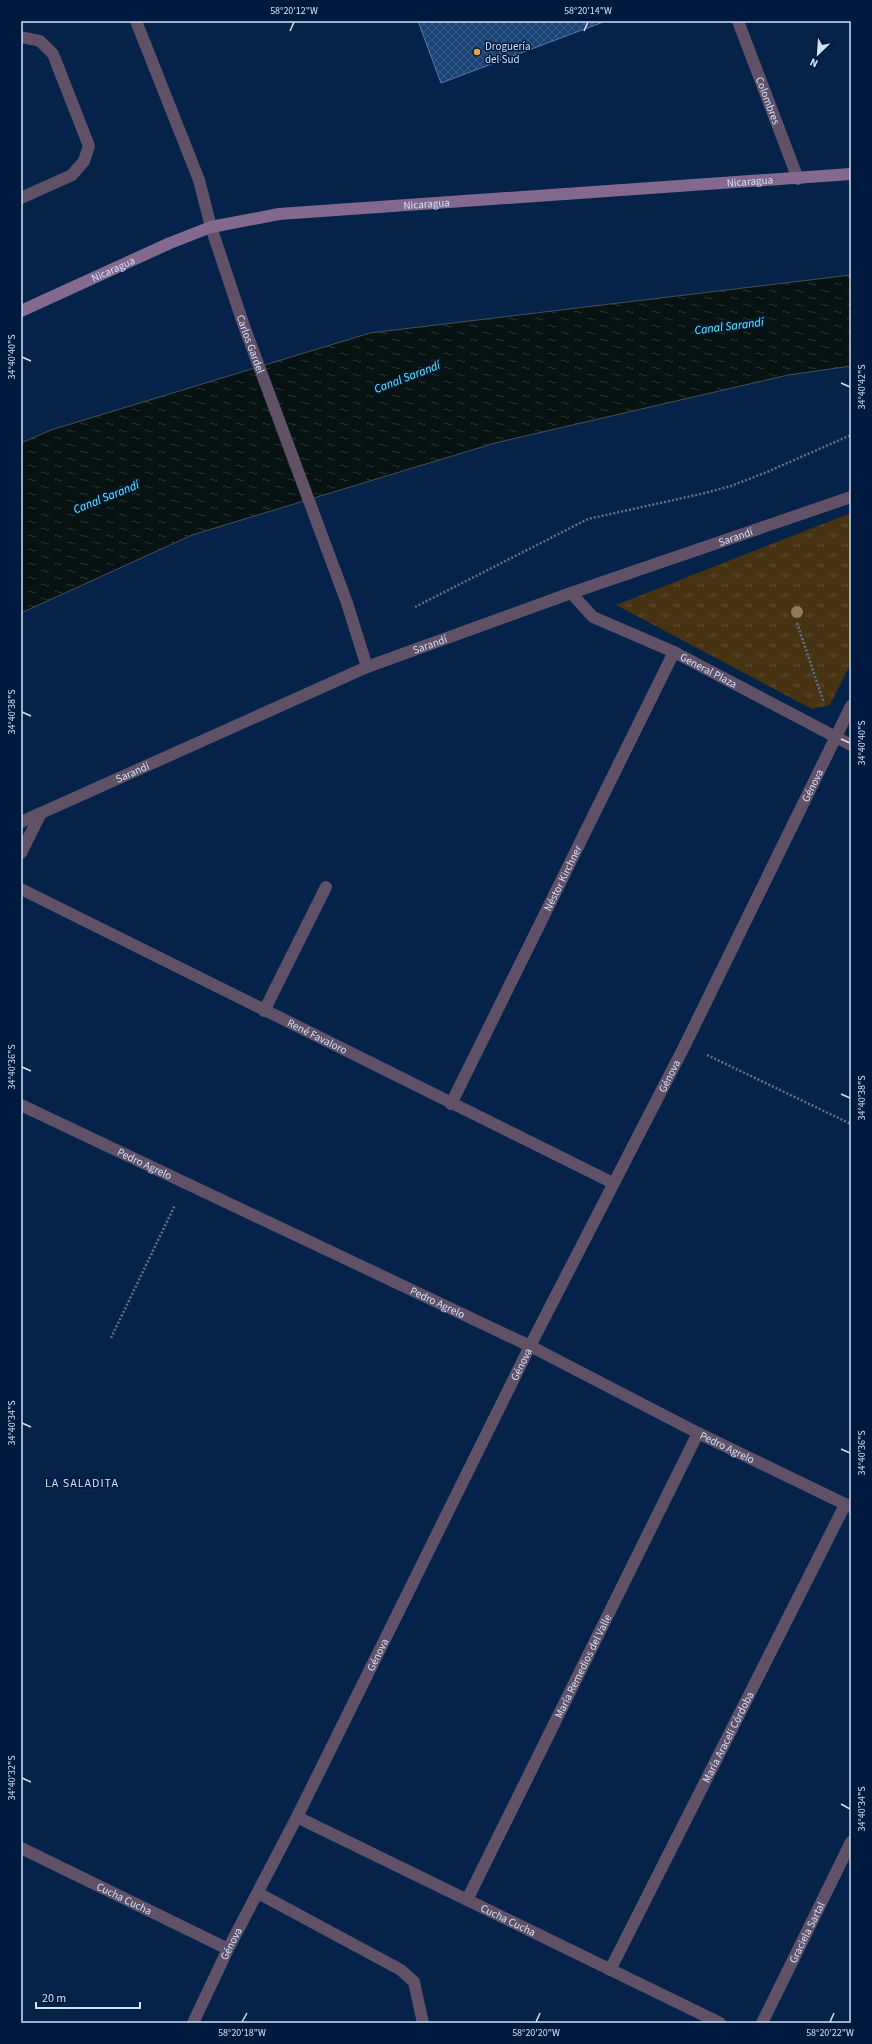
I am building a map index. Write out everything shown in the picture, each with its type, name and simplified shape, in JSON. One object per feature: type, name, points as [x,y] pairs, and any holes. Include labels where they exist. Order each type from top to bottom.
[{"type":"main road","name":"Nicaragua","points":[[21,311],[170,243],[211,226],[280,214],[798,179],[851,174]]},
{"type":"street","name":"Carlos Gardel","points":[[136,21],[199,180],[211,226],[244,326],[347,603],[367,667]]},
{"type":"street","name":"Colombres","points":[[738,21],[798,179]]},
{"type":"street","points":[[21,37],[40,41],[53,54],[89,146],[84,161],[72,175],[21,198]]},
{"type":"street","name":"Sarandí","points":[[21,822],[367,667],[571,593],[851,497]]},
{"type":"street","name":"General Plaza","points":[[571,593],[593,617],[674,652],[851,745]]},
{"type":"street","name":"Néstor Kirchner","points":[[451,1104],[674,652]]},
{"type":"street","name":"Génova","points":[[193,2023],[228,1949],[258,1893],[530,1346],[685,1045],[851,706]]},
{"type":"street","points":[[21,853],[41,813]]},
{"type":"street","points":[[264,1010],[326,887]]},
{"type":"street","name":"René Favaloro","points":[[21,889],[451,1104],[613,1183]]},
{"type":"street","name":"Pedro Agrelo","points":[[21,1105],[530,1346],[698,1433],[848,1506]]},
{"type":"street","name":"María Remedios del Valle","points":[[467,1900],[698,1433]]},
{"type":"street","name":"María Araceli Córdoba","points":[[610,1970],[848,1506]]},
{"type":"street","name":"Cucha Cucha","points":[[296,1817],[720,2023]]},
{"type":"street","name":"Graciela Sartal","points":[[762,2023],[851,1842]]},
{"type":"street","name":"Cucha Cucha","points":[[21,1848],[228,1949]]},
{"type":"street","points":[[258,1893],[401,1970],[414,1982],[423,2023]]},
{"type":"path","points":[[415,607],[588,519],[731,486],[851,435]]},
{"type":"path","points":[[797,623],[836,737]]},
{"type":"path","points":[[685,1045],[851,1124]]},
{"type":"path","points":[[111,1338],[186,1183]]},
{"type":"green space","points":[[851,513],[851,663],[830,705],[812,709],[616,605]]},
{"type":"water","name":"Canal Sarandí","points":[[851,275],[851,366],[788,375],[495,443],[192,535],[21,613],[21,443],[51,430],[370,333]]},
{"type":"building","name":"Droguería del Sud","points":[[418,21],[606,21],[441,83]]},
{"type":"place","name":"Droguería del Sud","points":[[477,52]]},
{"type":"district","name":"LA SALADITA","points":[[82,1483]]}]
